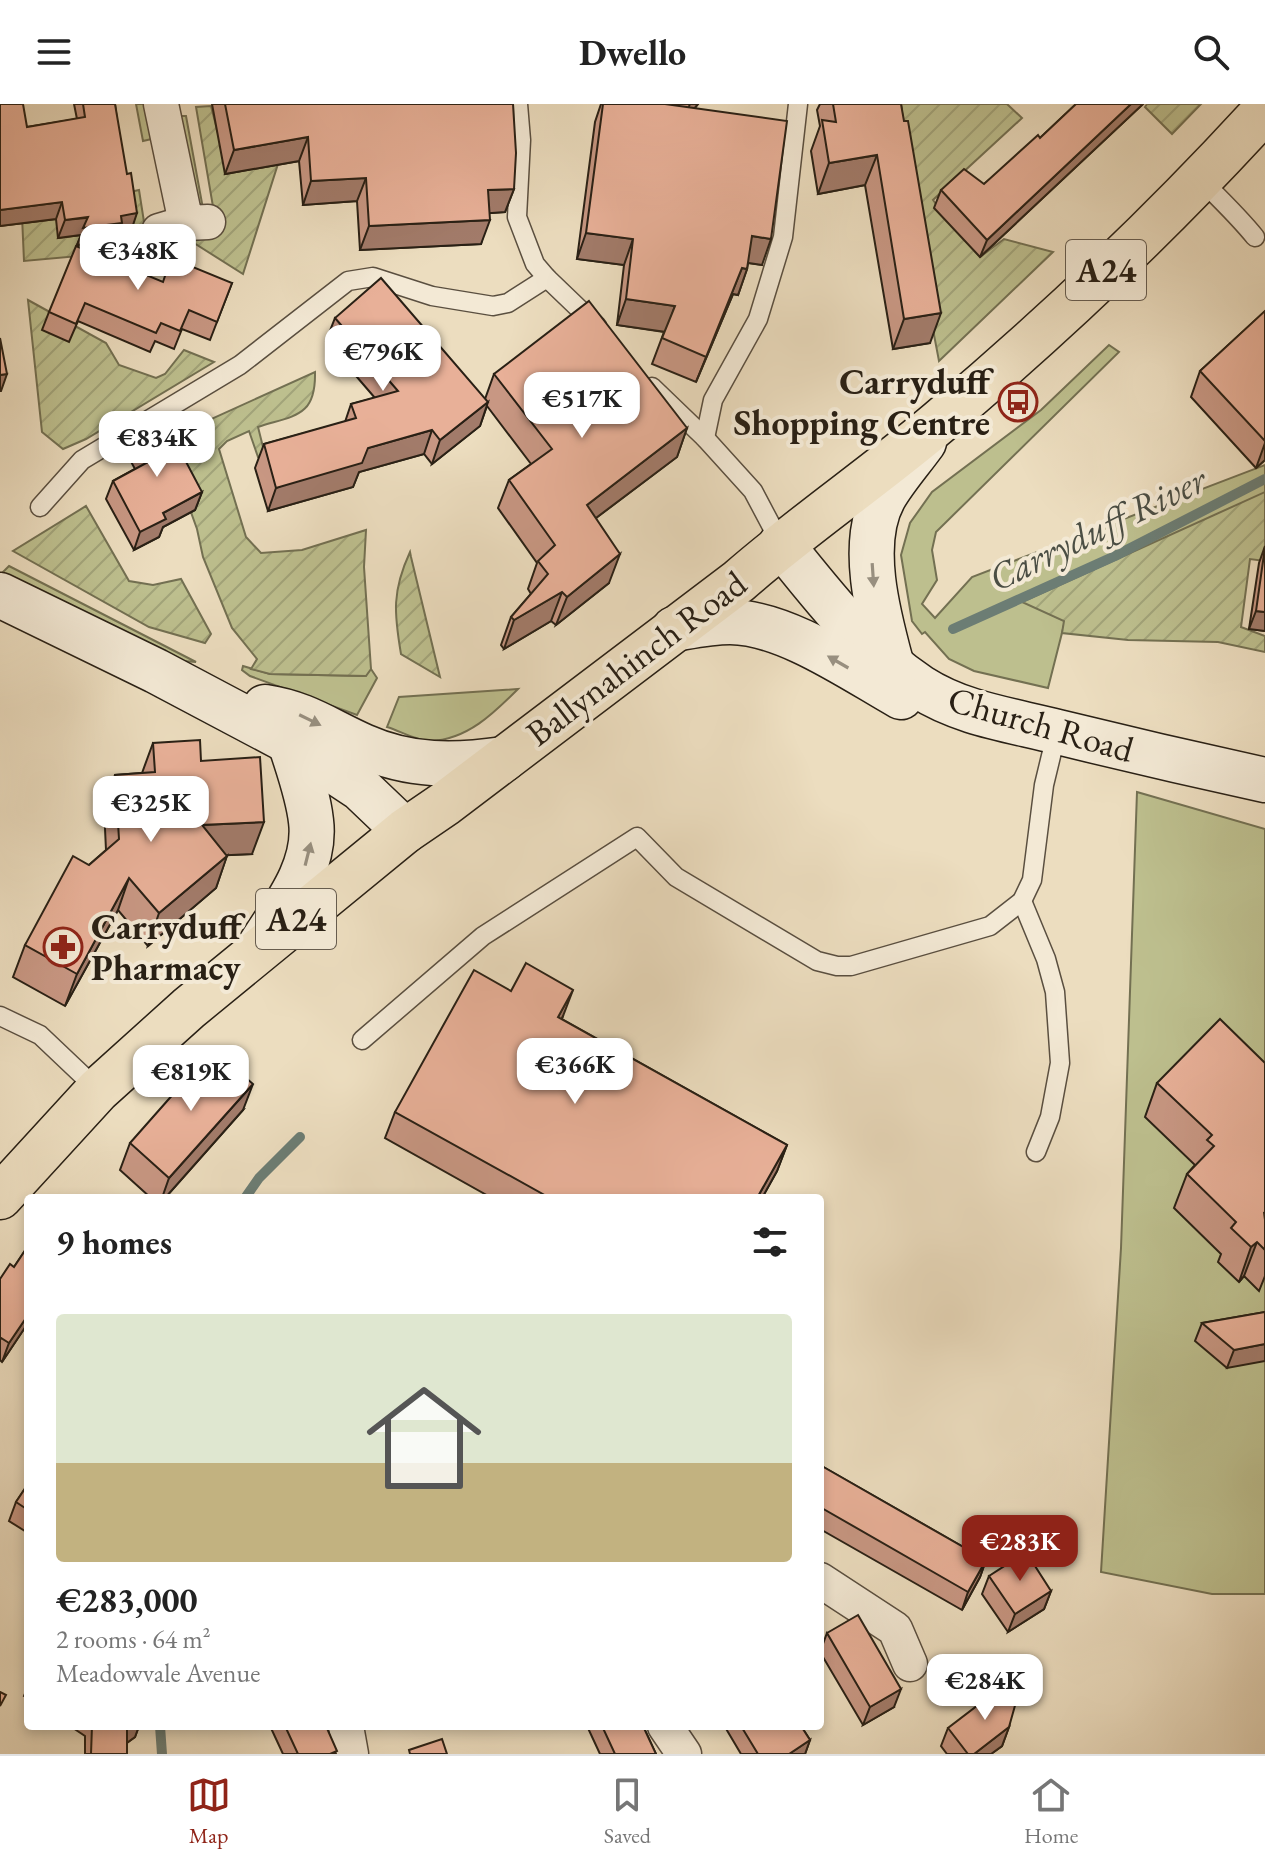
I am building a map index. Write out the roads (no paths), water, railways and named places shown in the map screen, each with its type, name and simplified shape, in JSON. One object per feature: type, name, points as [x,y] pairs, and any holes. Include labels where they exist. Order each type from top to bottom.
[{"type":"highway","name":"Ballynahinch Road","points":[[0,1197],[98,1090],[259,947],[355,874],[405,831],[739,581],[781,544],[939,422],[1044,329],[1201,180],[1265,110]]},
{"type":"main road","points":[[892,666],[876,606],[872,536],[883,499],[939,422]]},
{"type":"main road","name":"Church Road","points":[[781,544],[851,628],[892,666],[923,688],[962,709],[1265,780]]},
{"type":"main road","points":[[0,595],[290,742],[361,789],[405,831]]},
{"type":"main road","points":[[674,629],[732,622],[760,626],[818,650],[906,700],[962,709]]},
{"type":"main road","points":[[207,698],[292,711],[386,755],[458,765],[504,759]]},
{"type":"main road","points":[[259,947],[303,873],[311,844],[305,789],[290,742]]},
{"type":"street","points":[[161,104],[184,225]]},
{"type":"street","points":[[824,1583],[895,1629],[910,1664]]},
{"type":"street","points":[[347,1730],[351,1754]]},
{"type":"street","points":[[668,1730],[684,1754]]},
{"type":"lane","points":[[518,104],[521,140],[517,217],[535,264],[610,341]]},
{"type":"lane","points":[[705,438],[713,400],[758,319],[783,237],[798,104]]},
{"type":"lane","points":[[1201,180],[1232,208],[1255,237]]},
{"type":"lane","points":[[40,507],[82,460],[240,365],[348,281],[373,277],[432,296],[493,306],[508,303],[547,278]]},
{"type":"lane","points":[[640,374],[753,491],[781,544]]},
{"type":"lane","points":[[362,1040],[483,936],[637,837],[676,877],[792,949],[817,961],[851,966],[990,926],[1022,901],[1032,880],[1044,785],[1057,731]]},
{"type":"lane","points":[[1022,901],[1046,959],[1055,992],[1060,1063],[1050,1117],[1036,1152]]},
{"type":"lane","points":[[0,1016],[40,1035],[98,1090]]},
{"type":"waterway","name":"Carryduff River","points":[[953,629],[1115,556],[1265,479]]},
{"type":"waterway","name":"Carryduff River","points":[[248,1194],[259,1178],[300,1137]]},
{"type":"waterway","name":"Carryduff River","points":[[160,1730],[162,1754]]},
{"type":"place","name":"Carryduff Shopping Centre","points":[[1018,402]]},
{"type":"place","name":"Carryduff Pharmacy","points":[[63,947]]}]
